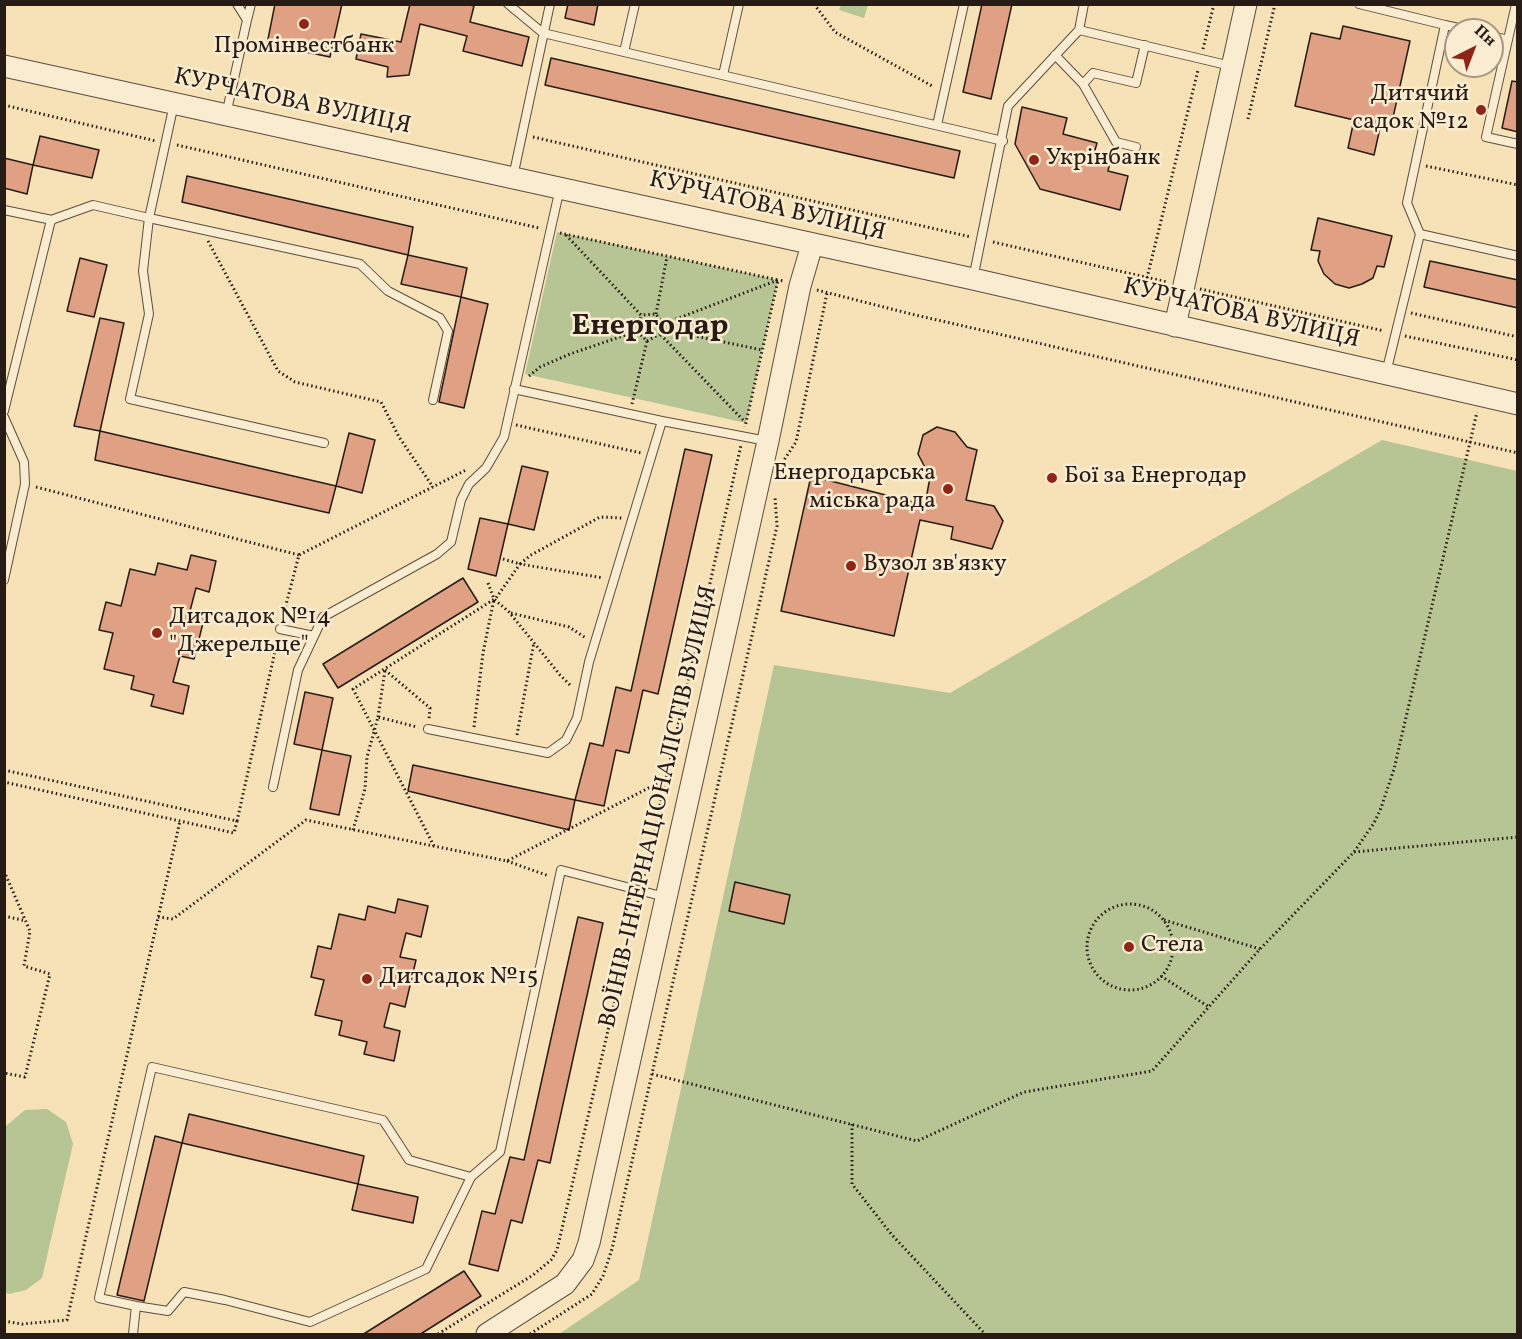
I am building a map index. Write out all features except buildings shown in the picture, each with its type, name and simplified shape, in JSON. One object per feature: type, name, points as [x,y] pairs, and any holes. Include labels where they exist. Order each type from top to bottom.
[{"type":"street","points":[[1175,326],[1246,4]]},
{"type":"street","name":"КУРЧАТОВА ВУЛИЦЯ","points":[[4,66],[973,279],[1518,404]]},
{"type":"street","name":"ВОЇНІВ-ІНТЕРНАЦІОНАЛІСТІВ ВУЛИЦЯ","points":[[487,1335],[565,1284],[583,1260],[768,441],[800,286],[812,245]]},
{"type":"lane","points":[[237,4],[247,20]]},
{"type":"lane","points":[[226,115],[251,4]]},
{"type":"lane","points":[[508,4],[543,33],[1003,141]]},
{"type":"lane","points":[[513,177],[550,4]]},
{"type":"lane","points":[[624,52],[634,4]]},
{"type":"lane","points":[[723,75],[739,4]]},
{"type":"lane","points":[[937,125],[964,4]]},
{"type":"lane","points":[[973,279],[1003,141],[1008,106],[1078,30],[1084,4]]},
{"type":"lane","points":[[1359,4],[1393,9],[1444,25]]},
{"type":"lane","points":[[1516,4],[1486,137],[1518,144]]},
{"type":"lane","points":[[1078,30],[1231,66]]},
{"type":"lane","points":[[1385,374],[1420,234],[1407,203],[1444,30]]},
{"type":"lane","points":[[1504,38],[1508,39]]},
{"type":"lane","points":[[1083,84],[1093,73],[1136,83],[1144,45]]},
{"type":"lane","points":[[1055,55],[1083,84],[1116,142],[1136,147]]},
{"type":"lane","points":[[174,104],[149,218],[143,271],[149,314],[130,399],[324,443]]},
{"type":"lane","points":[[273,787],[298,670],[323,617],[437,554],[451,542],[461,500],[469,484],[486,468],[504,437],[560,188]]},
{"type":"lane","points":[[4,210],[52,220],[93,205],[360,264],[388,291],[440,318],[448,332],[434,400]]},
{"type":"lane","points":[[4,411],[9,377],[52,220]]},
{"type":"lane","points":[[1420,234],[1517,254]]},
{"type":"lane","points":[[514,389],[768,441]]},
{"type":"lane","points":[[4,417],[24,462],[26,484],[4,580]]},
{"type":"lane","points":[[428,729],[548,753],[566,740],[577,718],[595,643],[662,421]]},
{"type":"lane","points":[[280,628],[314,636]]},
{"type":"lane","points":[[471,1177],[409,1160],[383,1120],[152,1067],[99,1298],[168,1311],[184,1292],[310,1322],[426,1269],[471,1177],[500,1152],[561,870],[665,897]]},
{"type":"lane","points":[[133,1335],[136,1306]]},
{"type":"path","points":[[814,4],[835,33],[944,92]]},
{"type":"path","points":[[1147,278],[1214,4]]},
{"type":"path","points":[[1248,119],[1275,4]]},
{"type":"path","points":[[522,135],[1518,360]]},
{"type":"path","points":[[1416,164],[1518,185]]},
{"type":"path","points":[[202,230],[278,371],[295,382],[381,402],[399,437],[433,487]]},
{"type":"path","points":[[565,234],[640,315]]},
{"type":"path","points":[[647,340],[660,334],[662,327],[656,314],[667,256]]},
{"type":"path","points":[[662,327],[778,280],[922,317],[1518,453]]},
{"type":"path","points":[[779,467],[796,442],[827,293]]},
{"type":"path","points":[[1401,311],[1518,337]]},
{"type":"path","points":[[640,315],[656,314]]},
{"type":"path","points":[[637,331],[640,315]]},
{"type":"path","points":[[662,327],[762,350]]},
{"type":"path","points":[[514,389],[540,367],[637,331]]},
{"type":"path","points":[[637,331],[647,340]]},
{"type":"path","points":[[660,334],[746,423]]},
{"type":"path","points":[[629,414],[641,374],[647,340]]},
{"type":"path","points":[[652,1074],[918,1141],[1024,1092],[1152,1071],[1260,950],[1354,852],[1366,837],[1381,808],[1394,769],[1481,395]]},
{"type":"path","points":[[506,423],[652,456]]},
{"type":"path","points":[[26,484],[299,555]]},
{"type":"path","points":[[530,1335],[585,1300],[598,1287],[612,1250],[777,526],[775,495]]},
{"type":"path","points":[[434,846],[353,689],[494,599],[520,564],[531,555],[600,517],[633,519]]},
{"type":"path","points":[[503,559],[614,580]]},
{"type":"path","points":[[488,583],[494,599],[509,612],[560,675],[582,696]]},
{"type":"path","points":[[473,738],[483,652],[494,599]]},
{"type":"path","points":[[509,612],[569,627],[595,643]]},
{"type":"path","points":[[515,747],[534,642]]},
{"type":"path","points":[[353,830],[365,789],[368,757],[375,733],[385,670]]},
{"type":"path","points":[[378,717],[428,729],[430,708],[385,670]]},
{"type":"path","points":[[4,770],[237,821],[234,833],[4,782]]},
{"type":"path","points":[[438,1335],[533,1275],[546,1265],[557,1250],[666,779]]},
{"type":"path","points":[[4,1321],[22,1324],[67,1320],[180,821]]},
{"type":"path","points":[[1354,852],[1518,837]]},
{"type":"path","points":[[507,861],[559,879]]},
{"type":"path","points":[[4,871],[30,931],[24,966],[50,974],[25,1077],[4,1073]]},
{"type":"path","points":[[1125,904],[1139,905],[1152,910],[1162,919],[1170,931],[1173,945],[1171,960],[1154,983],[1141,990],[1126,991],[1112,987],[1100,979],[1091,967],[1086,953],[1087,939],[1100,915],[1125,904]]},
{"type":"path","points":[[4,916],[26,921]]},
{"type":"path","points":[[1162,919],[1260,950]]},
{"type":"path","points":[[1161,976],[1209,1006]]},
{"type":"path","points":[[852,1124],[852,1184],[892,1235],[985,1335]]},
{"type":"green space","points":[[841,4],[868,5],[864,18],[839,10]]},
{"type":"green space","points":[[557,232],[778,280],[746,423],[525,374]]},
{"type":"green space","points":[[1382,440],[1517,471],[1517,1334],[559,1334],[639,1280],[774,665],[950,693]]},
{"type":"green space","points":[[47,1109],[66,1122],[73,1144],[42,1278],[26,1290],[9,1294],[4,1292],[6,1126],[25,1110]]},
{"type":"place","name":"Промінвестбанк","points":[[304,24]]},
{"type":"place","name":"Дитячий садок №12","points":[[1481,110]]},
{"type":"place","name":"Укрінбанк","points":[[1034,160]]},
{"type":"place","name":"Бої за Енергодар","points":[[1052,478]]},
{"type":"place","name":"Енергодарська міська рада","points":[[948,489]]},
{"type":"place","name":"Вузол зв'язку","points":[[851,566]]},
{"type":"place","name":"Дитсадок №14 \"Джерельце\"","points":[[157,633]]},
{"type":"place","name":"Стела","points":[[1129,947]]},
{"type":"place","name":"Дитсадок №15","points":[[367,979]]},
{"type":"district","name":"Енергодар","points":[[650,328]]}]
